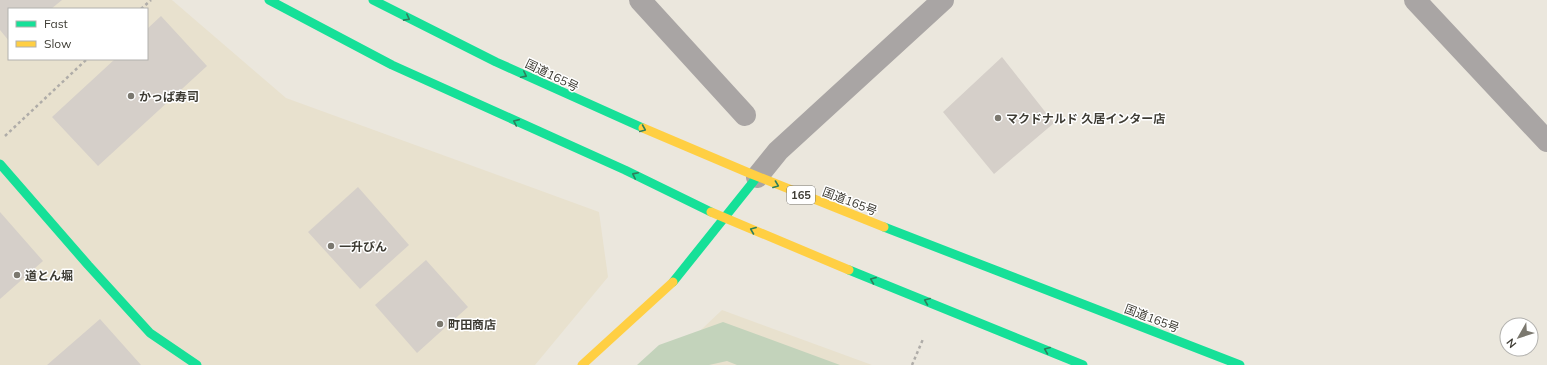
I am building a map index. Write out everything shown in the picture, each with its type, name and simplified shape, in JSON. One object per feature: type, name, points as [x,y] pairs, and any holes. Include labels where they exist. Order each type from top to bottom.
[{"type":"main road","points":[[269,0],[392,65],[625,170],[724,219],[1083,365]]},
{"type":"main road","name":"国道165号","points":[[373,0],[414,22],[582,103],[757,177],[1240,365]]},
{"type":"main road","points":[[0,164],[88,266],[150,333],[197,365]]},
{"type":"main road","points":[[582,365],[673,282],[757,177]]},
{"type":"street","points":[[640,0],[745,115]]},
{"type":"street","points":[[757,177],[778,151],[943,0]]},
{"type":"street","points":[[1415,0],[1547,141]]},
{"type":"path","points":[[142,8],[151,0]]},
{"type":"path","points":[[2,139],[86,60]]},
{"type":"path","points":[[912,365],[923,339]]},
{"type":"shaded area","points":[[0,0],[172,0],[286,98],[599,212],[608,277],[535,365],[0,365]]},
{"type":"shaded area","points":[[722,310],[872,365],[664,365]]},
{"type":"green space","points":[[723,322],[840,365],[737,365],[727,361],[709,365],[637,365],[659,345]]},
{"type":"building","points":[[0,0],[62,0],[52,8],[8,8],[8,40],[0,30]]},
{"type":"building","points":[[161,16],[207,66],[98,166],[52,117],[114,60],[148,60],[148,28]]},
{"type":"building","name":"マクドナルド 久居インター店","points":[[1002,57],[1054,123],[994,174],[943,112]]},
{"type":"building","points":[[358,187],[409,245],[360,289],[308,232]]},
{"type":"building","points":[[0,212],[43,261],[0,299]]},
{"type":"building","points":[[426,260],[468,307],[417,353],[375,305]]},
{"type":"building","points":[[100,319],[141,365],[47,365]]},
{"type":"traffic: fast","points":[[269,0],[392,65],[625,170],[711,212]]},
{"type":"traffic: fast","points":[[373,0],[496,62],[643,128]]},
{"type":"traffic: fast","points":[[0,164],[88,265],[150,333],[197,365]]},
{"type":"traffic: fast","points":[[673,282],[757,177]]},
{"type":"traffic: fast","points":[[884,227],[1240,365]]},
{"type":"traffic: fast","points":[[849,270],[1083,365]]},
{"type":"traffic: slow","points":[[643,128],[749,173],[884,227]]},
{"type":"traffic: slow","points":[[711,212],[849,270]]},
{"type":"traffic: slow","points":[[582,365],[673,282]]},
{"type":"place","name":"かっぱ寿司","points":[[131,96]]},
{"type":"place","name":"マクドナルド 久居インター店","points":[[998,118]]},
{"type":"place","name":"一升びん","points":[[331,246]]},
{"type":"place","name":"道とん堀","points":[[17,275]]},
{"type":"place","name":"町田商店","points":[[440,324]]}]
